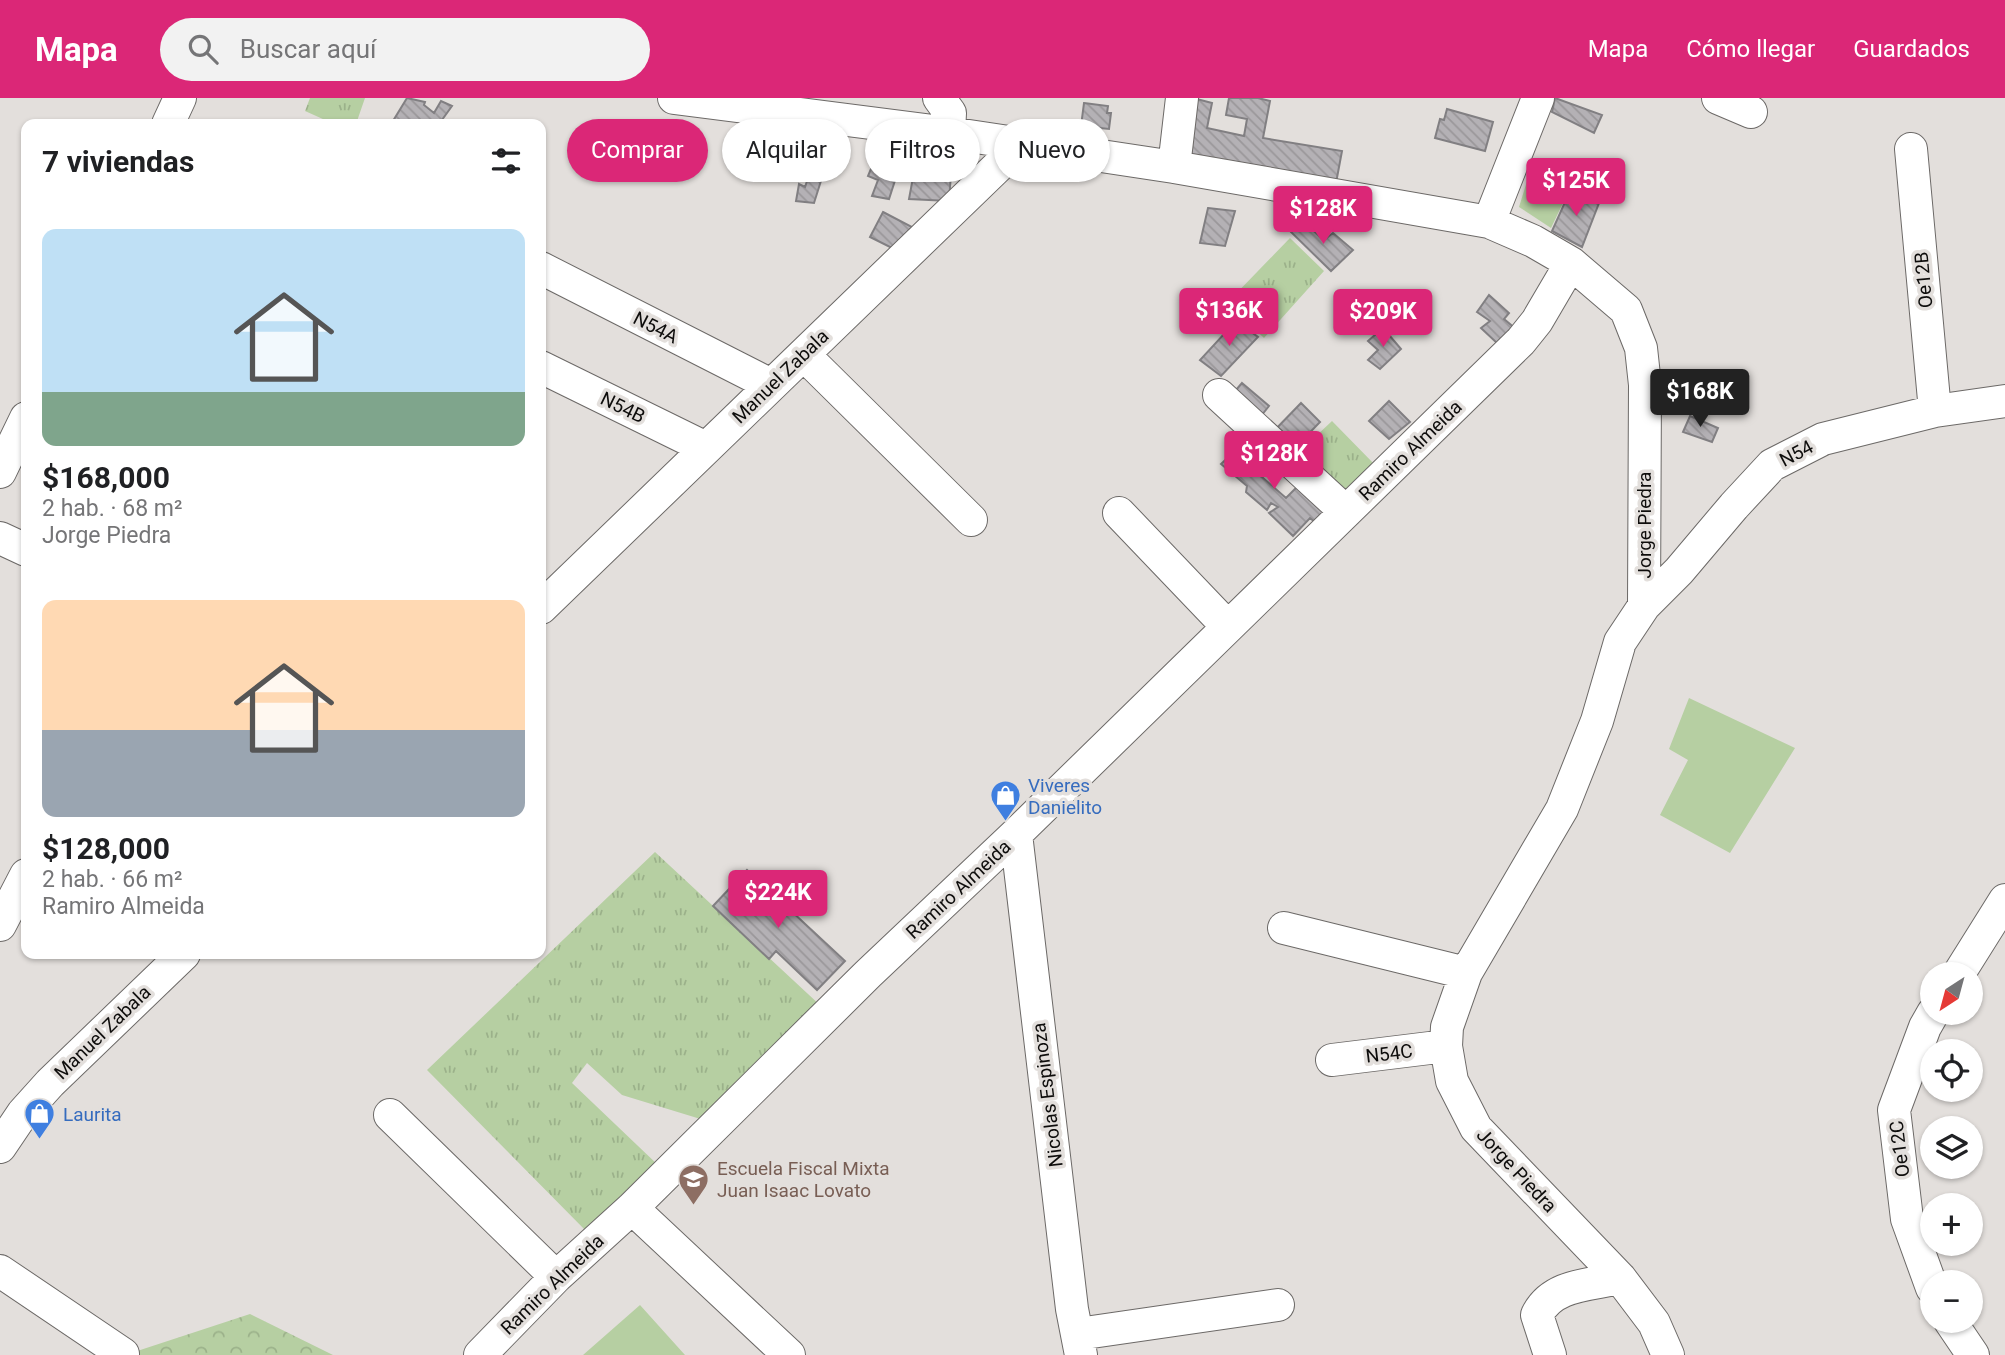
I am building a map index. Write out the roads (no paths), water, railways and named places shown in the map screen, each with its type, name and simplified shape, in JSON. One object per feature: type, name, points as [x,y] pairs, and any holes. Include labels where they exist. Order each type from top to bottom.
[{"type":"street","points":[[170,119],[180,98]]},
{"type":"street","name":"Jorge Piedra","points":[[674,98],[865,123]]},
{"type":"street","points":[[939,98],[950,113],[950,119]]},
{"type":"street","points":[[1174,167],[1182,98]]},
{"type":"street","points":[[1489,222],[1538,98]]},
{"type":"street","points":[[1718,98],[1751,112]]},
{"type":"street","name":"Oe12B","points":[[1911,149],[1935,411]]},
{"type":"street","name":"Jorge Piedra","points":[[1110,158],[1489,222],[1533,241],[1571,264],[1626,310],[1641,348],[1644,385],[1644,606],[1620,642],[1597,721],[1562,809],[1466,973],[1447,1027],[1446,1046],[1452,1081],[1476,1128],[1620,1279],[1654,1323],[1668,1355]]},
{"type":"street","name":"Manuel Zabala","points":[[546,602],[994,170]]},
{"type":"street","name":"Ramiro Almeida","points":[[480,1355],[556,1277],[632,1208],[868,974],[1016,834],[1521,341],[1537,321],[1571,264]]},
{"type":"street","name":"N54A","points":[[546,271],[771,385]]},
{"type":"street","points":[[804,355],[971,520]]},
{"type":"street","name":"N54B","points":[[546,369],[706,448]]},
{"type":"street","points":[[1220,395],[1346,512]]},
{"type":"street","name":"N54","points":[[1644,606],[1679,571],[1772,465],[1823,439],[1935,411],[2005,401]]},
{"type":"street","points":[[10,473],[21,435]]},
{"type":"street","points":[[1119,513],[1228,627]]},
{"type":"street","points":[[0,538],[21,548]]},
{"type":"street","name":"Nicolas Espinoza","points":[[1016,834],[1072,1309],[1079,1345]]},
{"type":"street","points":[[0,925],[21,885]]},
{"type":"street","points":[[1966,962],[2005,900]]},
{"type":"street","points":[[1283,928],[1466,973]]},
{"type":"street","name":"Manuel Zabala","points":[[0,1147],[11,1110],[50,1083],[179,959]]},
{"type":"street","name":"Oe12C","points":[[1925,1270],[1907,1219],[1894,1110],[1926,1026]]},
{"type":"street","name":"N54C","points":[[1332,1060],[1446,1046]]},
{"type":"street","points":[[390,1115],[556,1277]]},
{"type":"street","points":[[632,1208],[789,1355]]},
{"type":"street","points":[[0,1271],[122,1353]]},
{"type":"street","points":[[1550,1355],[1537,1315],[1542,1303],[1562,1290],[1620,1279]]},
{"type":"street","points":[[1079,1345],[1278,1306]]},
{"type":"street","points":[[1958,1333],[1973,1355]]},
{"type":"place","name":"Viveres Danielito","points":[[1005,823]]},
{"type":"place","name":"Laurita","points":[[40,1141]]},
{"type":"place","name":"Escuela Fiscal Mixta Juan Isaac Lovato","points":[[694,1206]]}]
